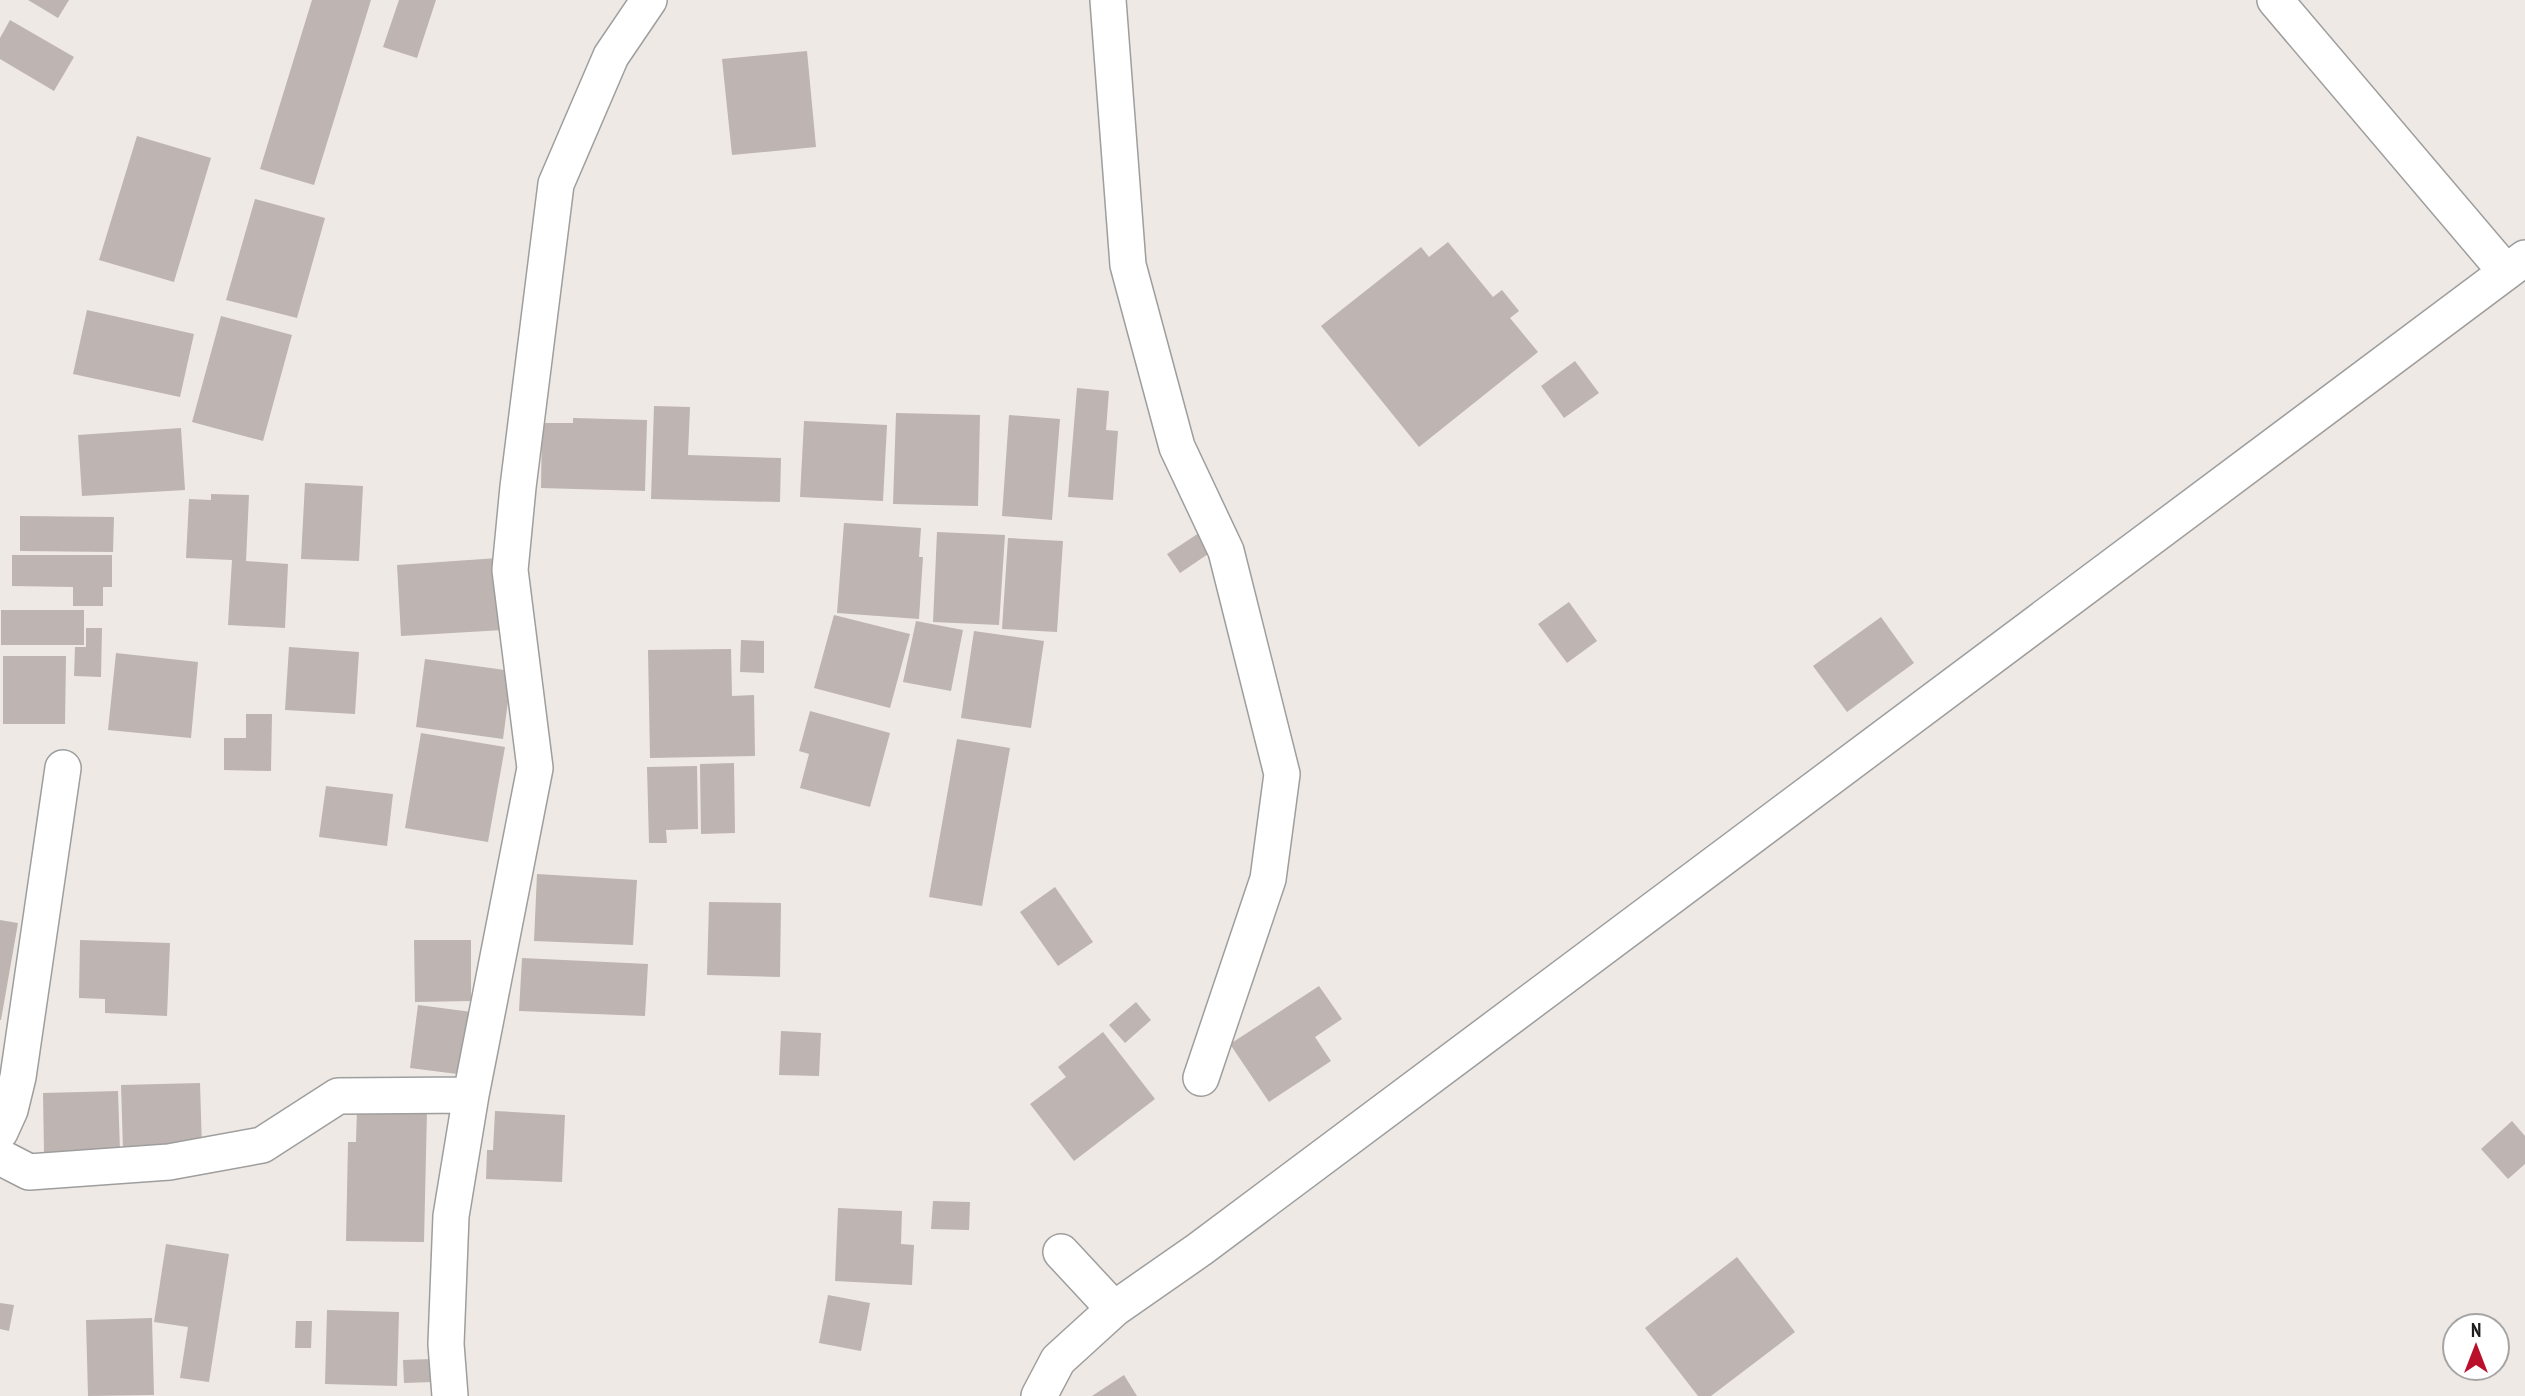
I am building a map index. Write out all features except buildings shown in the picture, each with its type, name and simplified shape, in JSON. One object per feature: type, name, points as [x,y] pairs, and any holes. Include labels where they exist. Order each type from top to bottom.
[{"type":"street","points":[[450,1396],[446,1344],[451,1216],[471,1095],[535,768],[510,570],[556,184],[611,56],[649,0]]},
{"type":"street","points":[[1108,0],[1128,265],[1177,447],[1226,551],[1282,774],[1268,879],[1201,1078]]},
{"type":"street","points":[[1038,1396],[1058,1360],[1114,1309],[1200,1250],[2515,265],[2275,0]]},
{"type":"street","points":[[0,1132],[10,1110],[18,1077],[63,768]]},
{"type":"street","points":[[0,1157],[29,1172],[169,1162],[262,1145],[338,1096],[471,1095]]},
{"type":"street","points":[[1061,1252],[1114,1309]]}]
